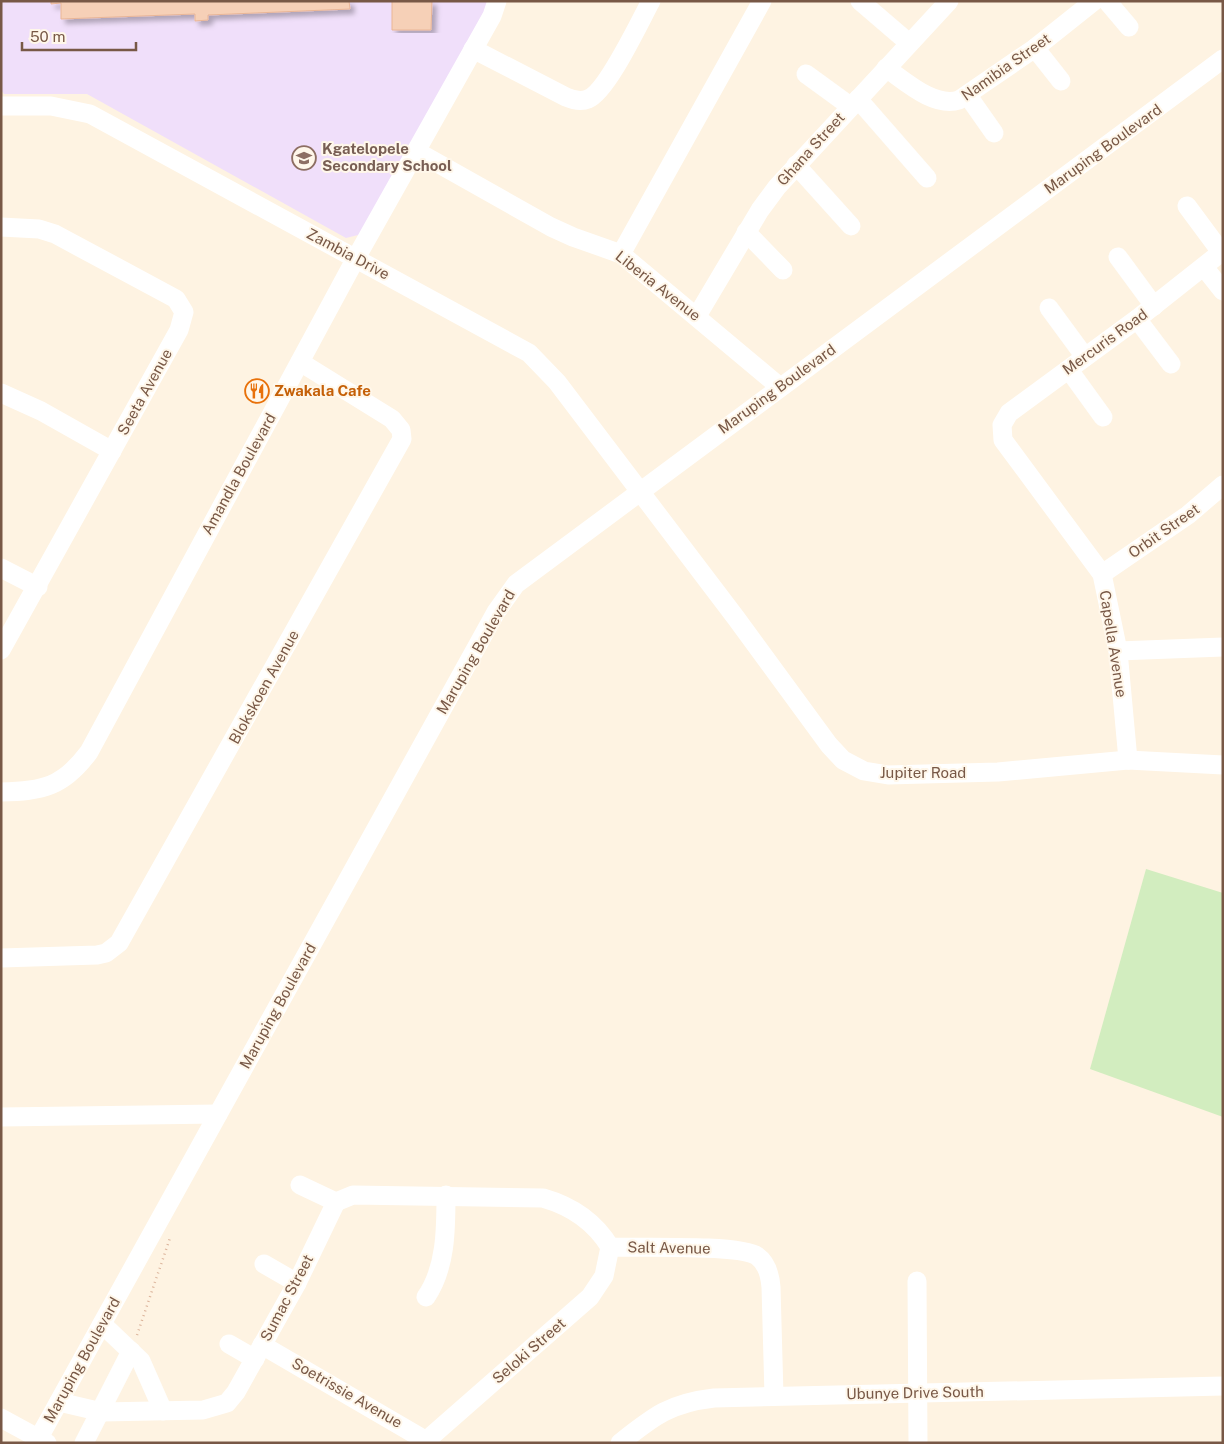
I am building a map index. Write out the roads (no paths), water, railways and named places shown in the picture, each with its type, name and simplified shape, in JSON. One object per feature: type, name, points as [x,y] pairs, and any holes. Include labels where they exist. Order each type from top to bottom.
[{"type":"street","name":"Amandla Boulevard","points":[[1,792],[35,790],[48,787],[71,774],[89,752],[356,258],[492,16],[497,1]]},
{"type":"street","points":[[473,49],[575,101],[588,99],[600,90],[609,77],[651,1]]},
{"type":"street","points":[[621,254],[762,1]]},
{"type":"street","points":[[860,1],[910,43]]},
{"type":"street","name":"Ghana Street","points":[[697,316],[746,232],[777,187],[854,102],[950,1]]},
{"type":"street","name":"Namibia Street","points":[[886,68],[931,97],[952,102],[968,96],[1035,48],[1094,1]]},
{"type":"street","points":[[1107,1],[1129,27]]},
{"type":"street","points":[[1035,48],[1061,81]]},
{"type":"street","name":"Maruping Boulevard","points":[[40,1441],[59,1402],[218,1114],[508,594],[523,577],[1223,59]]},
{"type":"street","points":[[806,74],[854,102],[927,178]]},
{"type":"street","points":[[968,96],[994,134]]},
{"type":"street","name":"Zambia Drive","points":[[1,106],[51,106],[90,114],[518,345],[535,358],[557,382],[640,490]]},
{"type":"street","name":"Liberia Avenue","points":[[416,151],[564,233],[621,254],[780,387]]},
{"type":"street","points":[[796,165],[851,226]]},
{"type":"street","points":[[1187,206],[1222,251]]},
{"type":"street","name":"Seeta Avenue","points":[[1,227],[39,229],[56,234],[176,299],[181,306],[183,317],[179,330],[38,587],[1,650]]},
{"type":"street","points":[[746,232],[783,270]]},
{"type":"street","name":"Mercuris Road","points":[[1003,440],[1002,425],[1009,413],[1138,319],[1222,251]]},
{"type":"street","points":[[1118,257],[1154,306]]},
{"type":"street","points":[[1204,267],[1223,291]]},
{"type":"street","points":[[1049,308],[1085,357]]},
{"type":"street","points":[[1138,319],[1171,364]]},
{"type":"street","name":"Blokskoen Avenue","points":[[1,958],[97,955],[106,953],[119,943],[400,444],[401,430],[392,419],[300,362]]},
{"type":"street","points":[[1069,370],[1103,417]]},
{"type":"street","points":[[1,393],[42,411],[112,451]]},
{"type":"street","name":"Capella Avenue","points":[[1003,440],[1102,574],[1118,650],[1128,760]]},
{"type":"street","name":"Orbit Street","points":[[1102,574],[1188,515],[1223,485]]},
{"type":"street","name":"Jupiter Road","points":[[640,490],[829,745],[850,764],[864,771],[888,775],[916,776],[998,772],[1128,760],[1223,765]]},
{"type":"street","points":[[1,568],[38,587]]},
{"type":"street","points":[[1118,650],[1223,647]]},
{"type":"street","points":[[1,1118],[218,1114]]},
{"type":"street","points":[[300,1185],[336,1202]]},
{"type":"street","name":"Salt Avenue","points":[[336,1202],[353,1195],[530,1196],[556,1202],[583,1217],[596,1228],[610,1247],[734,1249],[756,1255],[763,1261],[770,1274],[772,1286],[774,1396]]},
{"type":"street","points":[[426,1297],[436,1283],[440,1265],[446,1220],[446,1195]]},
{"type":"street","name":"Sumac Street","points":[[162,1411],[203,1410],[216,1407],[227,1402],[236,1392],[297,1283],[336,1202]]},
{"type":"street","name":"Seloki Street","points":[[429,1442],[590,1297],[604,1276],[610,1247]]},
{"type":"street","points":[[264,1264],[297,1283]]},
{"type":"street","points":[[917,1281],[918,1443]]},
{"type":"street","points":[[59,1402],[98,1411],[162,1411],[140,1361],[131,1350],[102,1324]]},
{"type":"street","name":"Soetrissie Avenue","points":[[229,1344],[258,1352],[429,1442]]},
{"type":"street","points":[[84,1443],[98,1411],[131,1350]]},
{"type":"street","name":"Ubunye Drive South","points":[[620,1443],[653,1417],[668,1408],[683,1402],[714,1398],[1223,1386]]},
{"type":"street","points":[[1,1418],[40,1441]]},
{"type":"place","name":"Kgatelopele Secondary School","points":[[304,158]]},
{"type":"place","name":"Zwakala Cafe","points":[[257,391]]}]
